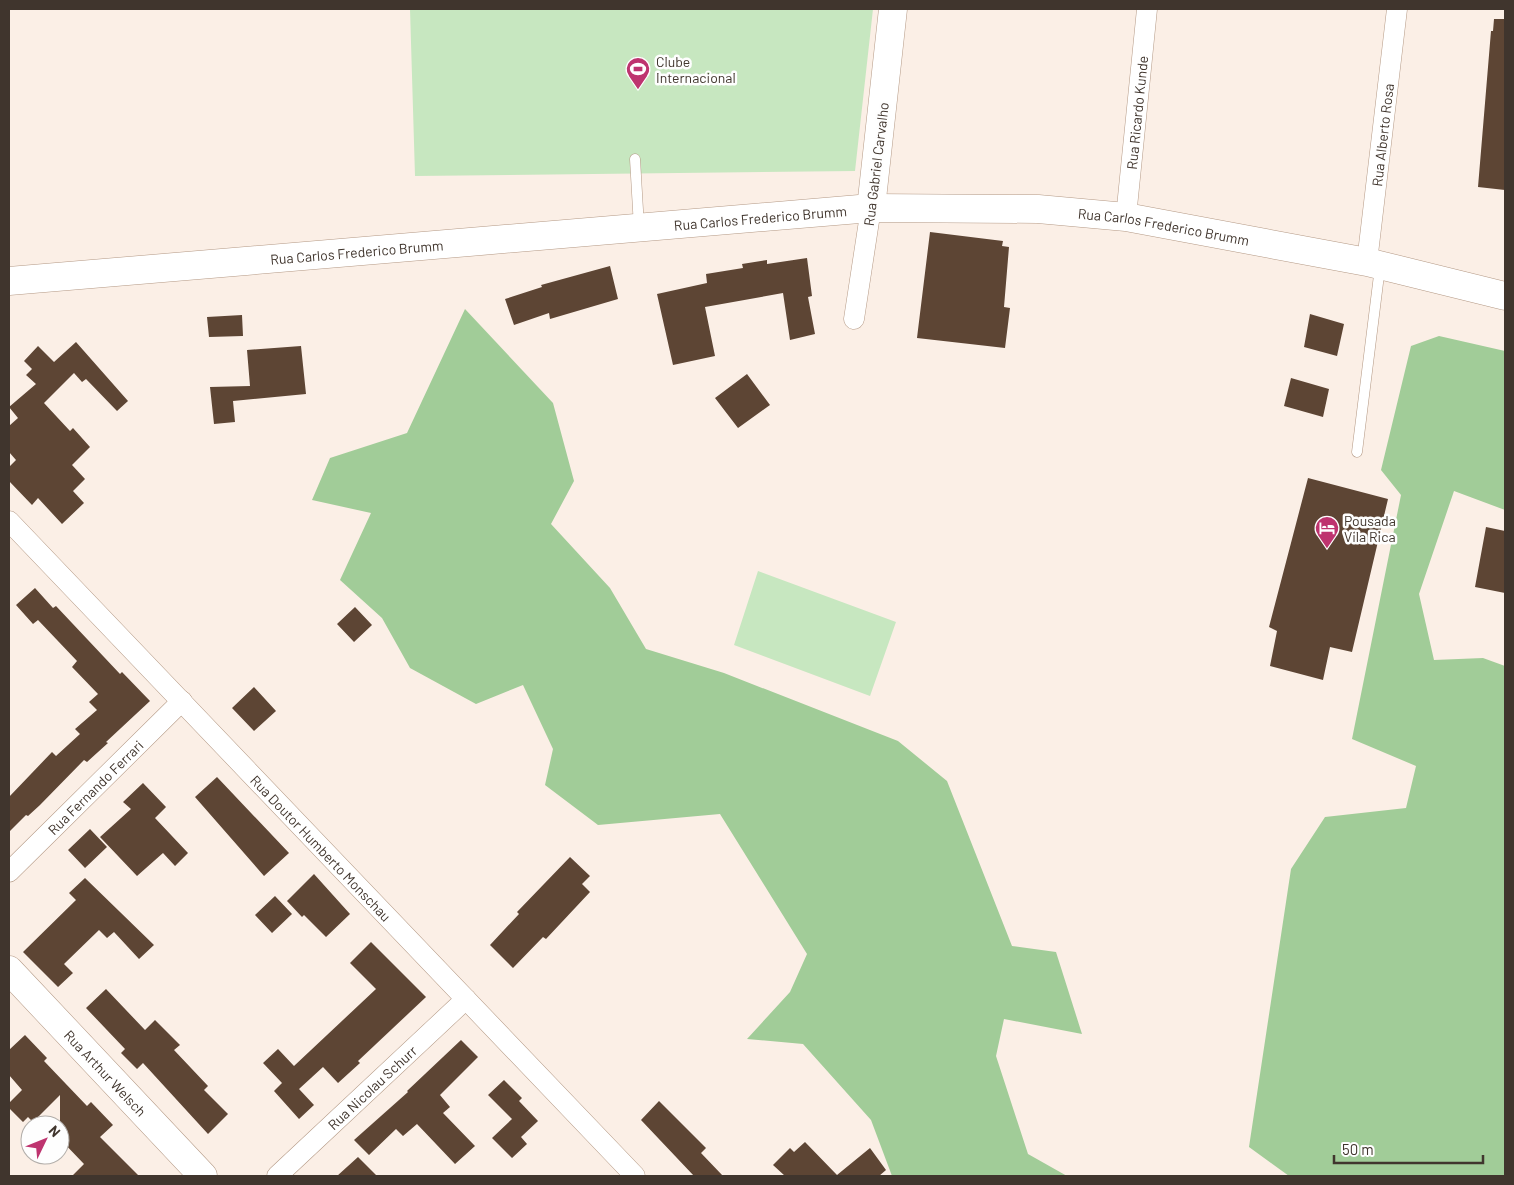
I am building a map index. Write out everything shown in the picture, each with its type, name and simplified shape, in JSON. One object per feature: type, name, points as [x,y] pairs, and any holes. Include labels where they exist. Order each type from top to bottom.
[{"type":"street","name":"Rua Gabriel Carvalho","points":[[854,319],[871,208],[893,9]]},
{"type":"street","name":"Rua Ricardo Kunde","points":[[1126,217],[1147,9]]},
{"type":"street","name":"Rua Alberto Rosa","points":[[1374,264],[1397,9]]},
{"type":"street","name":"Rua Carlos Frederico Brumm","points":[[9,281],[871,208],[1038,209],[1126,217],[1374,264],[1505,296]]},
{"type":"street","name":"Rua Doutor Humberto Monschau","points":[[9,521],[635,1176]]},
{"type":"street","name":"Rua Fernando Ferrari","points":[[9,872],[182,701]]},
{"type":"street","name":"Rua Arthur Welsch","points":[[9,970],[203,1176]]},
{"type":"street","name":"Rua Nicolau Schurr","points":[[277,1176],[466,999]]},
{"type":"lane","points":[[634,159],[639,228]]},
{"type":"lane","points":[[1357,452],[1374,264]]},
{"type":"green space","name":"Clube Internacional","points":[[410,9],[873,9],[855,171],[415,176]]},
{"type":"green space","points":[[465,309],[553,403],[574,481],[551,524],[610,588],[646,649],[724,673],[898,741],[947,781],[1012,946],[1056,952],[1082,1034],[1004,1019],[996,1056],[1028,1154],[1067,1176],[892,1176],[871,1120],[803,1044],[747,1039],[790,992],[807,954],[720,814],[598,825],[545,785],[553,749],[523,685],[476,704],[410,668],[382,618],[340,580],[371,513],[312,500],[330,458],[407,433]]},
{"type":"green space","points":[[1439,336],[1505,351],[1505,510],[1454,491],[1419,594],[1434,660],[1483,658],[1505,666],[1505,1176],[1289,1176],[1249,1147],[1291,869],[1325,817],[1406,808],[1416,766],[1352,739],[1401,495],[1381,470],[1411,346]]},
{"type":"green space","points":[[758,571],[896,622],[870,696],[734,645]]},
{"type":"building","points":[[1494,19],[1505,19],[1505,190],[1478,187],[1491,31],[1493,31]]},
{"type":"building","points":[[930,232],[1003,241],[1002,246],[1009,247],[1004,307],[1010,308],[1005,348],[917,338]]},
{"type":"building","points":[[807,258],[812,296],[808,297],[815,334],[790,340],[783,293],[705,307],[715,356],[673,365],[657,294],[707,283],[706,274],[743,268],[742,264],[767,260],[767,264]]},
{"type":"building","points":[[610,266],[618,299],[550,319],[549,313],[514,325],[505,299],[542,287],[541,285]]},
{"type":"building","points":[[1310,314],[1344,324],[1337,356],[1304,347]]},
{"type":"building","points":[[242,315],[243,336],[209,337],[207,317]]},
{"type":"building","points":[[76,342],[128,401],[117,411],[86,379],[82,382],[74,373],[44,403],[70,431],[73,428],[90,447],[72,465],[85,479],[73,491],[84,503],[62,524],[38,498],[32,505],[9,481],[9,467],[16,460],[9,452],[9,426],[18,418],[9,407],[36,384],[26,375],[32,369],[24,361],[38,346],[54,362]]},
{"type":"building","points":[[301,346],[306,394],[233,401],[235,422],[214,424],[210,387],[250,386],[247,350]]},
{"type":"building","points":[[747,374],[770,405],[738,428],[715,398]]},
{"type":"building","points":[[1291,378],[1329,389],[1323,417],[1284,406]]},
{"type":"building","points":[[1308,478],[1388,499],[1352,652],[1330,647],[1323,680],[1270,666],[1277,631],[1269,627]]},
{"type":"building","points":[[1486,527],[1505,531],[1505,593],[1475,587]]},
{"type":"building","points":[[35,588],[53,608],[56,606],[120,674],[122,672],[150,701],[106,742],[108,743],[87,762],[84,760],[40,805],[28,816],[26,815],[9,832],[9,797],[52,752],[56,756],[80,734],[75,729],[97,710],[89,702],[98,694],[72,667],[77,661],[38,620],[33,624],[16,605]]},
{"type":"building","points":[[355,607],[372,625],[354,642],[337,624]]},
{"type":"building","points":[[254,687],[276,711],[254,731],[232,708]]},
{"type":"building","points":[[217,777],[289,853],[264,876],[195,797]]},
{"type":"building","points":[[143,783],[166,807],[155,818],[188,853],[175,866],[163,853],[137,876],[100,837],[131,809],[123,802]]},
{"type":"building","points":[[90,829],[107,847],[85,868],[68,850]]},
{"type":"building","points":[[570,857],[590,876],[582,884],[590,892],[546,939],[543,937],[513,968],[490,945],[519,914],[517,912]]},
{"type":"building","points":[[314,874],[350,914],[326,937],[304,915],[302,917],[287,901]]},
{"type":"building","points":[[85,878],[154,945],[139,959],[114,932],[107,938],[99,930],[64,964],[73,973],[58,987],[23,952],[76,900],[69,893]]},
{"type":"building","points":[[275,896],[292,914],[272,933],[255,915]]},
{"type":"building","points":[[371,942],[426,997],[358,1061],[360,1063],[338,1083],[323,1067],[299,1089],[314,1105],[299,1119],[274,1091],[282,1083],[263,1063],[278,1049],[294,1066],[376,989],[350,963]]},
{"type":"building","points":[[106,989],[145,1030],[155,1020],[180,1045],[174,1050],[208,1086],[204,1090],[228,1114],[208,1134],[143,1063],[137,1069],[121,1053],[125,1049],[86,1008]]},
{"type":"building","points":[[25,1035],[47,1058],[44,1061],[87,1106],[91,1102],[113,1125],[100,1137],[139,1176],[72,1176],[84,1164],[70,1149],[70,1115],[60,1115],[60,1095],[40,1115],[20,1115],[20,1119],[9,1108],[9,1103],[22,1090],[9,1075],[9,1050]]},
{"type":"building","points":[[461,1040],[478,1057],[440,1095],[450,1107],[443,1113],[475,1146],[455,1164],[417,1124],[403,1136],[396,1129],[369,1155],[354,1140],[408,1092]]},
{"type":"building","points":[[504,1080],[522,1098],[519,1101],[538,1121],[521,1137],[527,1144],[512,1158],[492,1138],[512,1119],[488,1095]]},
{"type":"building","points":[[659,1101],[706,1148],[701,1153],[723,1176],[694,1176],[641,1120]]},
{"type":"building","points":[[805,1142],[837,1175],[870,1148],[886,1170],[879,1176],[785,1176],[773,1165],[790,1148],[794,1152]]},
{"type":"building","points":[[358,1157],[377,1176],[337,1176]]},
{"type":"place","name":"Clube Internacional","points":[[638,90]]},
{"type":"place","name":"Pousada Vila Rica","points":[[1327,549]]}]
